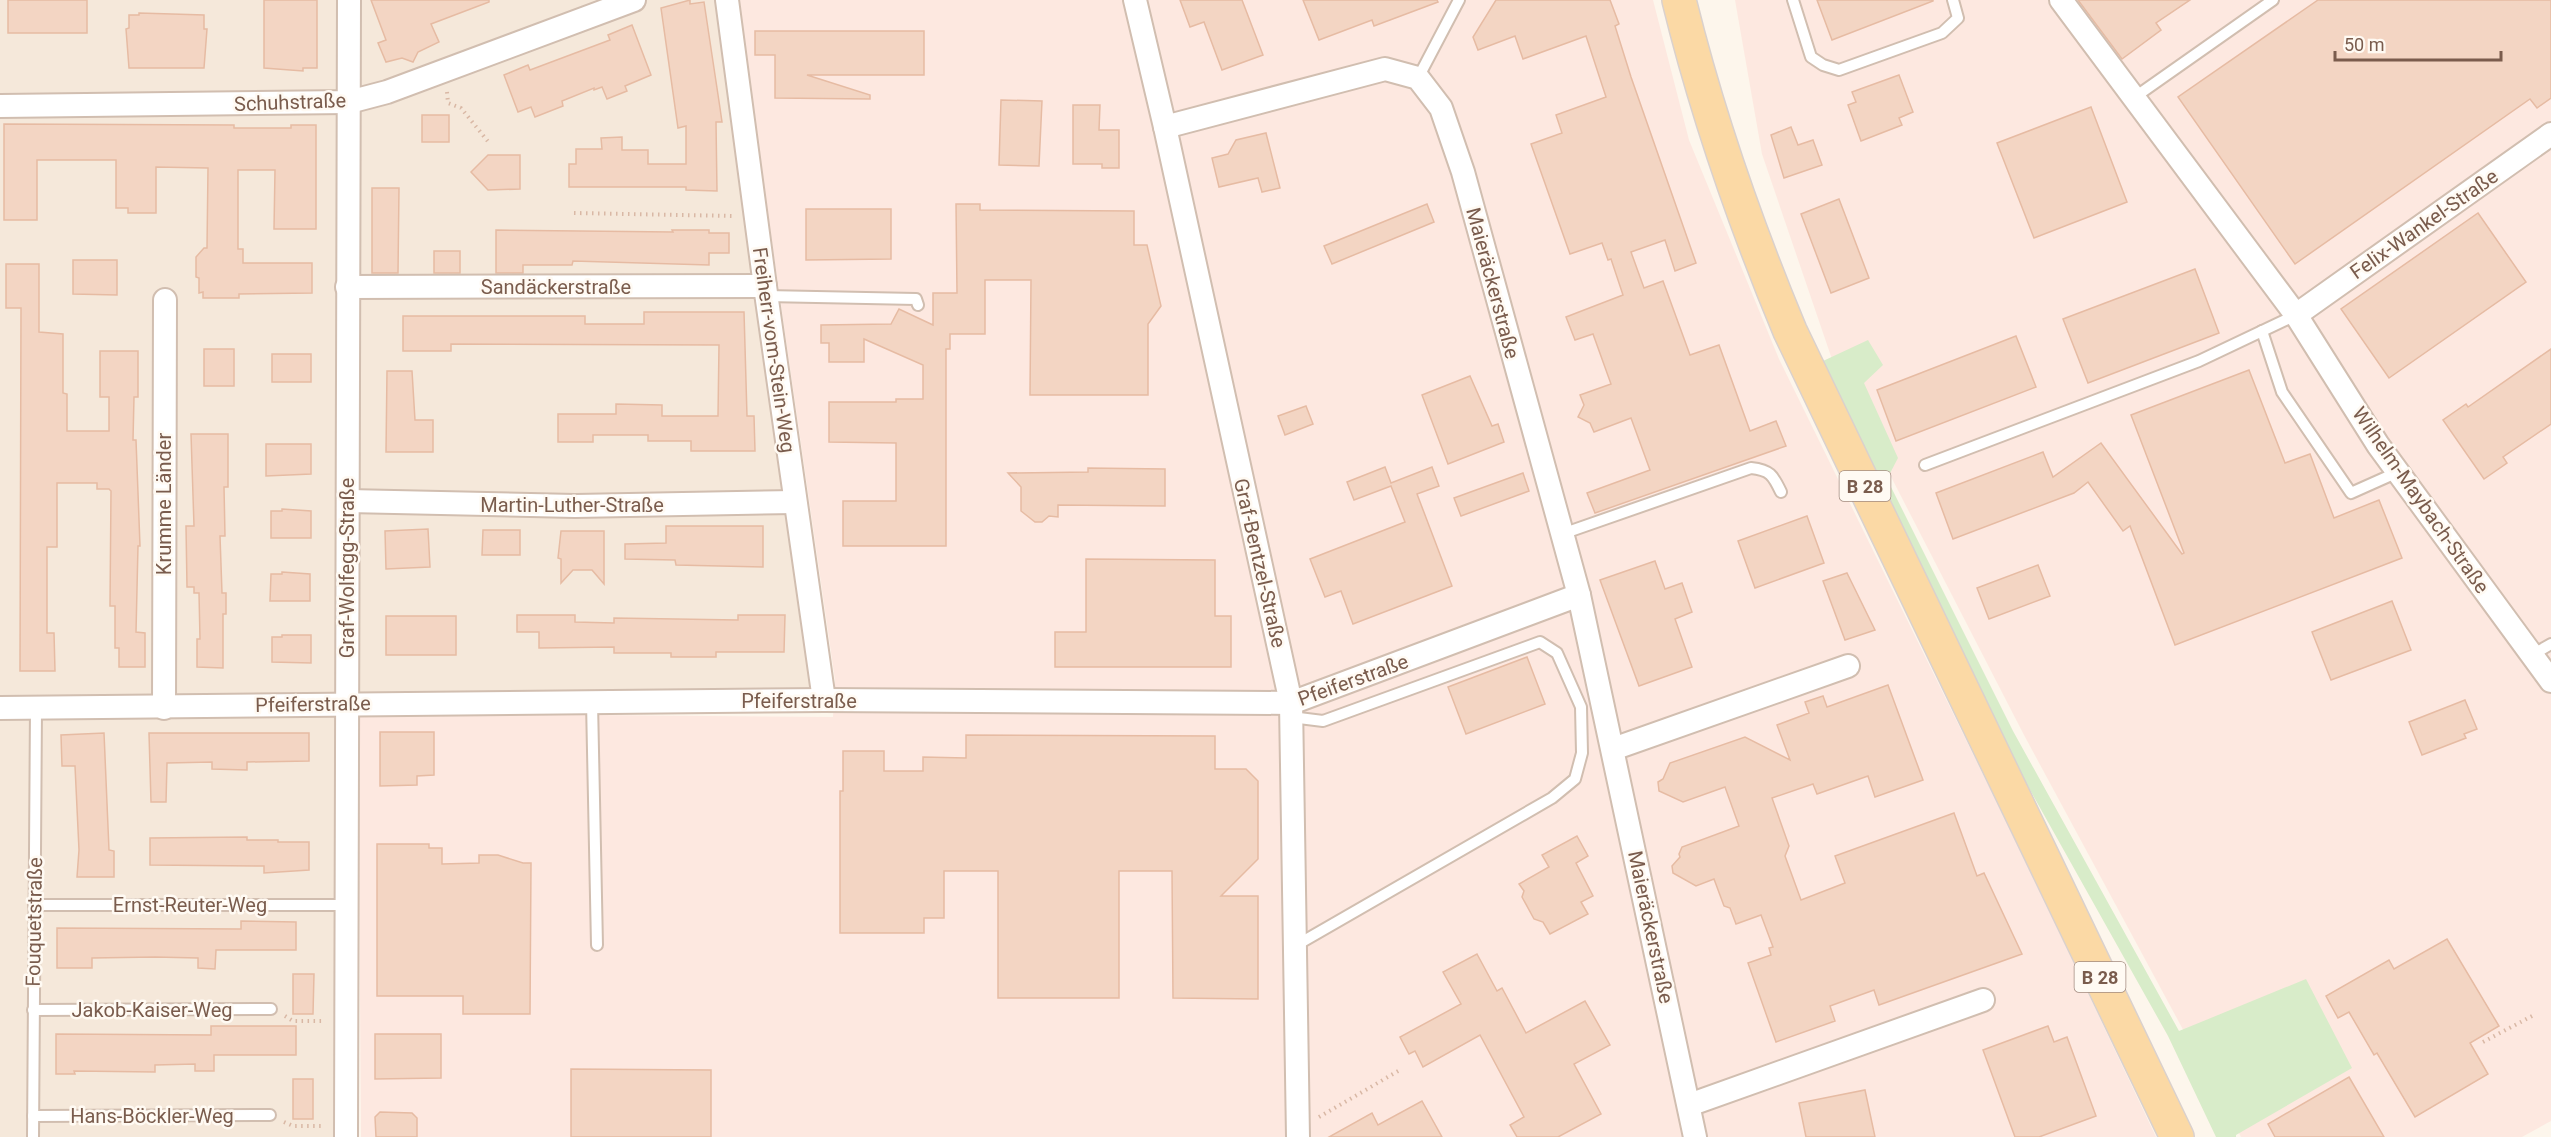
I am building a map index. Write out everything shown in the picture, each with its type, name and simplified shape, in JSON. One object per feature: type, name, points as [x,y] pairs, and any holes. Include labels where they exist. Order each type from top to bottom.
[{"type":"main road","name":"B 28","points":[[1679,0],[1721,149],[1763,267],[1790,331],[2177,1137]]},
{"type":"street","name":"Graf-Wolfegg-Straße","points":[[346,1132],[348,501],[346,287],[349,0]]},
{"type":"street","name":"Schuhstraße","points":[[0,106],[349,102],[387,92],[634,0]]},
{"type":"street","name":"Freiherr-vom-Stein-Weg","points":[[727,0],[765,291],[824,700]]},
{"type":"street","name":"Graf-Bentzel-Straße","points":[[1135,0],[1165,127],[1291,710],[1298,1133]]},
{"type":"street","name":"Wilhelm-Maybach-Straße","points":[[2061,0],[2296,315],[2398,472],[2541,650],[2551,681]]},
{"type":"street","points":[[1165,127],[1385,69],[1418,78]]},
{"type":"street","name":"Maieräckerstraße","points":[[1418,78],[1441,108],[1463,172],[1579,595],[1695,1137]]},
{"type":"street","name":"Felix-Wankel-Straße","points":[[2296,315],[2551,134]]},
{"type":"street","name":"Sandäckerstraße","points":[[346,287],[765,291]]},
{"type":"street","name":"Krumme Länder","points":[[164,708],[165,300]]},
{"type":"street","name":"Martin-Luther-Straße","points":[[348,501],[575,506],[795,502]]},
{"type":"street","name":"Pfeiferstraße","points":[[0,708],[824,700],[1291,710],[1579,595]]},
{"type":"street","points":[[1613,749],[1848,666]]},
{"type":"street","points":[[1689,1105],[1983,1000]]},
{"type":"lane","points":[[1418,78],[1459,0]]},
{"type":"lane","points":[[1793,0],[1811,57],[1823,65],[1839,69],[1942,33],[1958,18],[1953,0]]},
{"type":"lane","points":[[2135,98],[2273,0]]},
{"type":"lane","points":[[765,291],[916,300],[918,305]]},
{"type":"lane","points":[[1925,465],[2199,361],[2296,315]]},
{"type":"lane","points":[[2262,331],[2282,392],[2351,493],[2398,472]]},
{"type":"lane","points":[[1562,534],[1751,468],[1766,470],[1776,480],[1781,492]]},
{"type":"lane","points":[[1291,710],[1323,721],[1540,642],[1557,653],[1581,707],[1582,753],[1575,779],[1552,798],[1295,946]]},
{"type":"lane","points":[[592,702],[597,945]]},
{"type":"lane","name":"Fouquetstraße","points":[[33,1137],[36,708]]},
{"type":"lane","name":"Ernst-Reuter-Weg","points":[[34,905],[346,905]]},
{"type":"lane","name":"Jakob-Kaiser-Weg","points":[[33,1010],[271,1009]]},
{"type":"lane","name":"Hans-Böckler-Weg","points":[[33,1116],[270,1115]]},
{"type":"path","points":[[445,70],[448,104],[461,108],[490,144]]},
{"type":"path","points":[[574,213],[755,216]]},
{"type":"path","points":[[271,1009],[293,1021],[346,1022]]},
{"type":"path","points":[[2483,1042],[2534,1015]]},
{"type":"path","points":[[1298,1133],[1400,1070]]},
{"type":"path","points":[[270,1115],[293,1126],[346,1132]]},
{"type":"shaded area","points":[[0,0],[719,0],[818,700],[342,704],[339,1137],[0,1137]]},
{"type":"shaded area","points":[[737,0],[1653,0],[1689,140],[1779,359],[2027,864],[2156,1137],[361,1137],[358,713],[833,717],[835,680]]},
{"type":"shaded area","points":[[1735,0],[2551,0],[2551,1121],[2522,1137],[2241,1137],[2024,735],[1835,368],[1762,154]]},
{"type":"green space","points":[[1868,340],[1883,365],[1864,383],[1898,458],[1887,479],[2013,731],[2179,1031],[2306,979],[2352,1068],[2236,1137],[2216,1137],[2168,1036],[1956,658],[1830,383],[1823,361]]},
{"type":"building","points":[[8,0],[87,0],[87,33],[8,33]]},
{"type":"building","points":[[264,0],[317,0],[317,68],[303,68],[303,71],[264,68]]},
{"type":"building","points":[[371,0],[489,0],[489,2],[431,24],[439,42],[418,52],[413,62],[402,58],[386,62],[378,43],[386,40]]},
{"type":"building","points":[[690,0],[690,4],[704,2],[722,122],[716,122],[717,191],[686,190],[686,187],[569,187],[569,164],[576,164],[576,149],[602,149],[601,138],[622,137],[622,150],[648,150],[648,164],[686,164],[686,126],[678,128],[661,8]]},
{"type":"building","points":[[1180,0],[1242,0],[1263,55],[1222,70],[1204,22],[1190,27]]},
{"type":"building","points":[[1303,0],[1437,0],[1438,2],[1374,26],[1372,20],[1319,40]]},
{"type":"building","points":[[1496,0],[1610,0],[1619,24],[1615,26],[1631,77],[1696,263],[1675,271],[1665,240],[1631,252],[1644,288],[1663,281],[1690,355],[1719,345],[1750,431],[1776,421],[1786,446],[1595,513],[1587,493],[1650,470],[1631,418],[1594,432],[1590,423],[1578,417],[1584,405],[1580,395],[1611,384],[1593,334],[1575,340],[1566,317],[1623,295],[1611,259],[1608,260],[1602,243],[1570,254],[1531,144],[1562,133],[1556,115],[1606,97],[1586,36],[1523,59],[1515,36],[1478,50],[1473,37]]},
{"type":"building","points":[[1817,0],[1933,0],[1933,1],[1832,40]]},
{"type":"building","points":[[2078,0],[2190,0],[2156,23],[2161,30],[2122,59]]},
{"type":"building","points":[[2318,0],[2551,0],[2551,98],[2537,108],[2530,99],[2295,264],[2178,97]]},
{"type":"building","points":[[139,13],[204,15],[204,29],[207,29],[204,68],[129,68],[126,29],[129,28],[129,15],[139,15]]},
{"type":"building","points":[[632,25],[651,75],[625,86],[627,91],[607,99],[602,87],[594,90],[594,88],[562,101],[563,106],[535,117],[531,107],[518,112],[504,75],[528,65],[530,70],[610,40],[608,35]]},
{"type":"building","points":[[755,31],[924,31],[924,75],[807,75],[870,95],[870,99],[775,98],[775,55],[755,55]]},
{"type":"building","points":[[1899,75],[1913,112],[1899,118],[1902,125],[1861,141],[1848,105],[1856,102],[1852,92]]},
{"type":"building","points":[[1001,100],[1042,101],[1039,166],[999,165]]},
{"type":"building","points":[[1073,105],[1100,105],[1099,130],[1119,130],[1119,168],[1102,168],[1102,164],[1073,164]]},
{"type":"building","points":[[2091,107],[2127,202],[2034,238],[1997,143]]},
{"type":"building","points":[[422,115],[449,115],[449,142],[422,142]]},
{"type":"building","points":[[4,124],[234,125],[234,128],[291,128],[291,125],[316,125],[316,229],[274,229],[275,170],[238,170],[238,249],[243,249],[243,263],[312,263],[312,293],[239,294],[239,298],[203,298],[203,292],[199,293],[199,278],[196,277],[196,257],[204,248],[207,248],[208,168],[156,167],[156,213],[128,213],[128,208],[116,208],[116,160],[37,160],[37,220],[4,220]]},
{"type":"building","points":[[1791,127],[1798,145],[1813,140],[1822,165],[1784,178],[1771,135]]},
{"type":"building","points":[[1266,133],[1280,188],[1262,192],[1258,178],[1219,187],[1212,158],[1228,154],[1236,140]]},
{"type":"building","points":[[488,155],[520,155],[520,189],[488,190],[471,172]]},
{"type":"building","points":[[372,188],[399,188],[398,273],[372,273]]},
{"type":"building","points":[[1839,199],[1869,278],[1831,293],[1801,214]]},
{"type":"building","points":[[956,204],[980,204],[980,210],[1134,211],[1134,245],[1147,245],[1161,306],[1148,324],[1148,395],[1030,395],[1031,280],[985,280],[985,334],[950,334],[950,349],[946,349],[946,546],[843,546],[843,501],[896,501],[896,443],[829,442],[829,402],[896,402],[896,399],[923,399],[923,365],[864,339],[864,362],[829,362],[829,343],[821,343],[821,325],[891,324],[899,309],[933,325],[933,293],[957,293]]},
{"type":"building","points":[[1427,204],[1434,222],[1332,264],[1324,246]]},
{"type":"building","points":[[806,209],[891,209],[891,259],[806,260]]},
{"type":"building","points":[[2478,213],[2526,282],[2389,378],[2341,309]]},
{"type":"building","points":[[496,230],[673,232],[672,230],[709,230],[709,233],[729,233],[729,253],[709,253],[709,265],[573,261],[572,265],[523,265],[523,273],[496,273]]},
{"type":"building","points":[[434,251],[460,251],[460,273],[434,273]]},
{"type":"building","points":[[73,260],[117,260],[117,295],[73,294]]},
{"type":"building","points":[[6,264],[39,264],[39,332],[63,334],[63,393],[67,394],[67,431],[109,431],[109,397],[100,397],[100,351],[138,351],[138,397],[134,397],[133,440],[136,440],[140,546],[138,546],[136,632],[145,633],[145,667],[119,667],[119,648],[115,648],[115,606],[110,606],[111,491],[97,489],[97,483],[57,483],[57,547],[47,547],[47,633],[54,633],[55,671],[20,671],[21,308],[6,308]]},
{"type":"building","points":[[2195,269],[2219,333],[2088,383],[2063,319]]},
{"type":"building","points":[[644,312],[744,312],[747,416],[754,416],[755,451],[691,451],[691,441],[648,441],[648,435],[593,435],[593,442],[558,442],[558,414],[616,414],[616,404],[662,405],[662,416],[718,416],[719,345],[451,344],[451,351],[403,351],[403,316],[585,316],[585,324],[644,324]]},
{"type":"building","points":[[2016,336],[2036,387],[1896,441],[1877,390]]},
{"type":"building","points":[[204,349],[234,349],[234,386],[204,386]]},
{"type":"building","points":[[2551,349],[2551,424],[2503,457],[2507,463],[2484,479],[2443,420],[2466,404],[2468,407]]},
{"type":"building","points":[[272,354],[311,354],[311,382],[272,382]]},
{"type":"building","points":[[2249,370],[2285,463],[2310,454],[2334,518],[2379,500],[2402,558],[2175,645],[2130,526],[2123,531],[2088,482],[2074,493],[1953,539],[1936,493],[2043,452],[2053,477],[2101,443],[2182,554],[2184,553],[2131,415]]},
{"type":"building","points":[[387,371],[412,371],[415,420],[433,420],[433,452],[386,452]]},
{"type":"building","points":[[1470,376],[1492,426],[1498,424],[1504,442],[1448,464],[1422,395]]},
{"type":"building","points":[[1306,406],[1313,424],[1285,435],[1278,416]]},
{"type":"building","points":[[191,434],[228,434],[228,487],[224,487],[225,536],[220,536],[222,593],[226,593],[226,614],[223,614],[223,668],[197,667],[197,639],[200,639],[199,593],[194,593],[194,587],[187,587],[186,526],[194,526]]},
{"type":"building","points":[[266,444],[311,444],[311,474],[266,476]]},
{"type":"building","points":[[1385,467],[1391,483],[1432,467],[1439,486],[1417,494],[1452,586],[1353,624],[1341,591],[1325,597],[1310,559],[1405,522],[1391,486],[1354,500],[1347,482]]},
{"type":"building","points":[[1088,468],[1165,469],[1165,506],[1058,505],[1058,517],[1049,516],[1042,522],[1035,522],[1021,511],[1021,487],[1008,473],[1088,472]]},
{"type":"building","points":[[1523,473],[1529,491],[1461,516],[1454,498]]},
{"type":"building","points":[[282,509],[311,511],[311,538],[271,538],[271,511],[282,511]]},
{"type":"building","points":[[1807,516],[1824,563],[1755,588],[1738,541]]},
{"type":"building","points":[[666,526],[763,526],[763,567],[676,565],[675,560],[625,559],[625,544],[666,543]]},
{"type":"building","points":[[428,529],[430,567],[386,569],[385,531]]},
{"type":"building","points":[[483,530],[520,530],[520,555],[482,555]]},
{"type":"building","points":[[561,531],[604,531],[604,584],[592,570],[573,570],[561,583],[561,559],[558,558]]},
{"type":"building","points":[[1086,559],[1215,560],[1215,616],[1231,616],[1231,667],[1055,667],[1055,632],[1086,632]]},
{"type":"building","points":[[1655,561],[1665,589],[1682,583],[1692,612],[1675,619],[1692,667],[1639,686],[1600,580]]},
{"type":"building","points":[[2038,565],[2050,596],[1989,619],[1977,588]]},
{"type":"building","points":[[282,572],[310,574],[310,601],[270,601],[271,574],[282,574]]},
{"type":"building","points":[[1847,573],[1875,630],[1845,640],[1823,581]]},
{"type":"building","points":[[2392,601],[2411,650],[2331,680],[2312,632]]},
{"type":"building","points":[[517,615],[575,615],[575,622],[614,623],[614,618],[738,620],[738,615],[785,615],[784,652],[716,652],[716,657],[671,657],[671,653],[614,653],[614,647],[539,648],[539,632],[517,632]]},
{"type":"building","points":[[386,616],[456,616],[456,655],[386,655]]},
{"type":"building","points":[[282,635],[311,635],[311,663],[272,662],[272,637],[282,637]]},
{"type":"building","points":[[1527,657],[1545,704],[1466,734],[1448,687]]},
{"type":"building","points":[[1888,685],[1923,780],[1875,797],[1868,776],[1817,794],[1813,784],[1772,798],[1789,846],[1785,856],[1801,900],[1845,883],[1835,856],[1954,813],[1977,876],[1984,873],[2022,954],[1879,1005],[1874,990],[1830,1006],[1835,1021],[1776,1042],[1748,963],[1771,955],[1769,948],[1773,947],[1761,915],[1736,924],[1730,908],[1724,906],[1714,879],[1696,886],[1673,873],[1672,866],[1680,857],[1682,847],[1739,826],[1725,787],[1683,802],[1659,791],[1658,782],[1663,779],[1670,763],[1745,737],[1790,760],[1777,725],[1809,713],[1805,702],[1823,696],[1827,707]]},
{"type":"building","points":[[2465,700],[2477,729],[2464,734],[2466,738],[2422,755],[2409,722]]},
{"type":"building","points":[[380,732],[434,732],[434,775],[417,776],[417,785],[380,786]]},
{"type":"building","points":[[104,733],[109,850],[114,851],[114,877],[77,877],[79,850],[75,766],[62,766],[61,735]]},
{"type":"building","points":[[149,733],[309,733],[309,761],[247,762],[247,770],[212,769],[212,762],[167,763],[166,802],[151,802]]},
{"type":"building","points":[[966,735],[1215,736],[1215,769],[1246,769],[1258,781],[1258,859],[1221,896],[1258,896],[1258,999],[1173,998],[1172,871],[1119,871],[1119,998],[998,998],[998,871],[944,871],[944,918],[924,918],[924,933],[840,933],[840,791],[843,791],[843,751],[884,751],[884,771],[923,771],[923,757],[966,758]]},
{"type":"building","points":[[1577,836],[1588,856],[1576,863],[1593,896],[1581,902],[1588,914],[1550,934],[1543,922],[1534,919],[1522,897],[1524,891],[1519,884],[1549,867],[1542,855]]},
{"type":"building","points":[[247,837],[247,840],[309,842],[309,870],[264,873],[264,866],[150,865],[150,838]]},
{"type":"building","points":[[377,844],[429,844],[429,848],[442,848],[442,864],[479,863],[479,855],[498,855],[523,863],[531,863],[530,1014],[463,1014],[463,996],[377,996]]},
{"type":"building","points":[[241,921],[296,922],[296,950],[216,950],[215,969],[198,968],[198,958],[155,957],[92,958],[92,968],[57,968],[57,928],[241,929]]},
{"type":"building","points":[[2447,939],[2499,1026],[2470,1043],[2488,1074],[2415,1117],[2377,1053],[2374,1055],[2349,1012],[2338,1018],[2326,996],[2389,960],[2394,969]]},
{"type":"building","points":[[1477,954],[1497,991],[1502,988],[1526,1033],[1585,1001],[1610,1045],[1574,1064],[1601,1114],[1558,1137],[1517,1137],[1510,1125],[1524,1117],[1480,1035],[1423,1067],[1415,1051],[1409,1054],[1400,1037],[1461,1004],[1443,972]]},
{"type":"building","points":[[293,974],[314,974],[313,1014],[293,1014]]},
{"type":"building","points":[[211,1026],[296,1026],[296,1055],[214,1055],[214,1071],[195,1071],[195,1064],[155,1065],[155,1072],[74,1071],[75,1074],[56,1074],[56,1034],[211,1035]]},
{"type":"building","points":[[2048,1026],[2054,1042],[2067,1037],[2096,1116],[2039,1137],[2015,1137],[1983,1050]]},
{"type":"building","points":[[375,1034],[441,1034],[441,1078],[375,1079]]},
{"type":"building","points":[[571,1069],[711,1070],[711,1137],[571,1137]]},
{"type":"building","points":[[2349,1077],[2384,1137],[2275,1137],[2268,1124]]},
{"type":"building","points":[[293,1079],[313,1079],[313,1119],[293,1119]]},
{"type":"building","points":[[1865,1090],[1875,1137],[1806,1137],[1799,1103]]},
{"type":"building","points":[[1422,1101],[1442,1137],[1329,1137],[1372,1113],[1378,1125]]},
{"type":"building","points":[[380,1112],[412,1113],[417,1118],[417,1137],[376,1137],[375,1117]]}]
